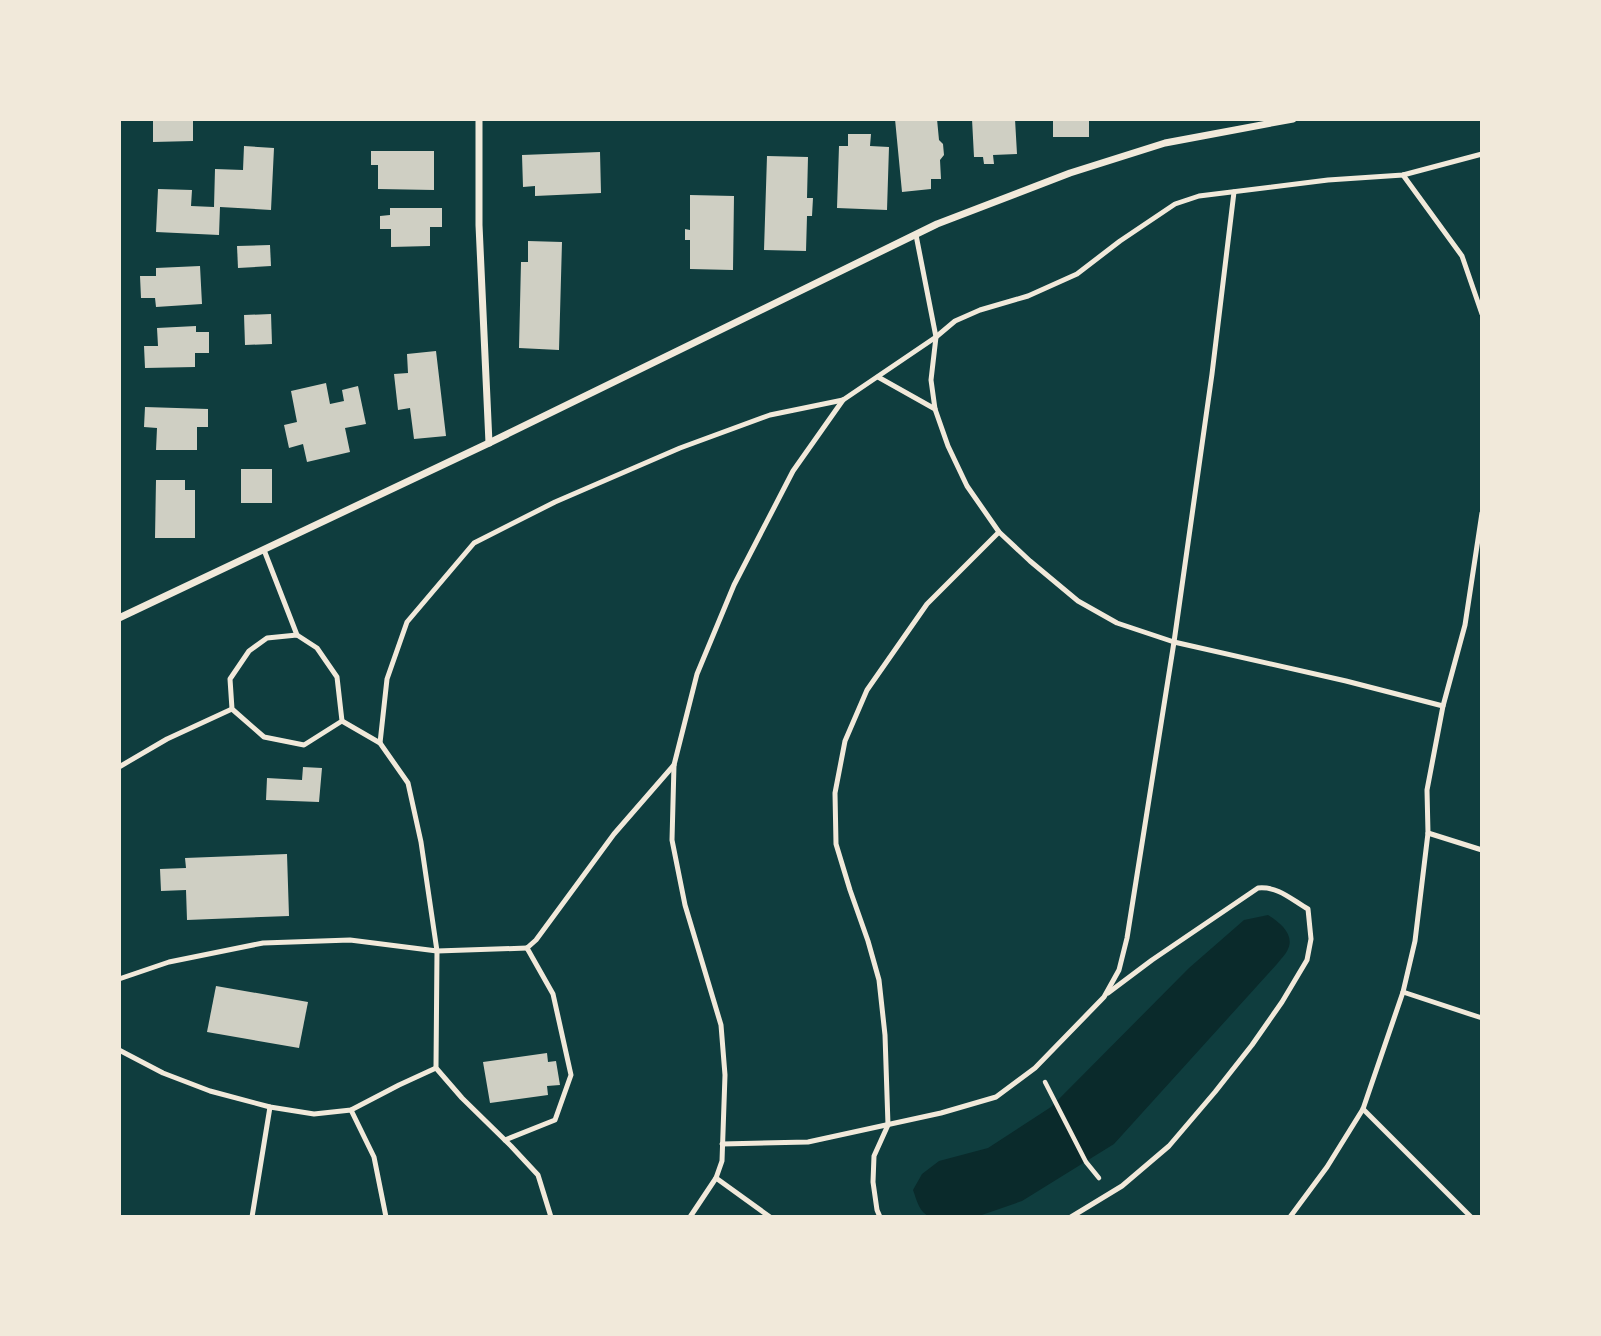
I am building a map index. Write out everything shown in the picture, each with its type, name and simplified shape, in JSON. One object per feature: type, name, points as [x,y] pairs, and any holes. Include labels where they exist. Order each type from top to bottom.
[{"type":"street","points":[[479,119],[478,225],[489,443]]},
{"type":"street","points":[[1235,119],[1235,129]]},
{"type":"street","points":[[119,618],[489,443],[937,224],[1070,173],[1165,143],[1293,119]]},
{"type":"lane","points":[[690,1217],[716,1178],[722,1161],[725,1075],[721,1024],[685,905],[672,840],[674,765],[697,674],[734,584],[793,471],[843,400],[956,321],[980,310],[1028,296],[1077,274],[1175,204],[1199,196],[1328,180],[1403,175],[1482,154]]},
{"type":"lane","points":[[1403,175],[1462,256],[1482,314]]},
{"type":"lane","points":[[1104,997],[1119,970],[1127,938],[1174,642],[1212,374],[1234,192]]},
{"type":"lane","points":[[916,235],[936,337],[931,380],[935,409],[948,446],[967,486],[999,532],[1030,561],[1078,601],[1117,623],[1174,642],[1443,706]]},
{"type":"lane","points":[[878,377],[935,409]]},
{"type":"lane","points":[[380,743],[387,679],[407,622],[474,543],[555,502],[680,447],[770,415],[843,400]]},
{"type":"lane","points":[[1290,1217],[1327,1167],[1363,1109],[1403,992],[1415,940],[1428,833],[1427,790],[1443,706],[1465,625],[1482,513]]},
{"type":"lane","points":[[880,1217],[873,1182],[873,1156],[888,1125],[885,1035],[879,980],[836,844],[835,793],[845,741],[867,690],[927,604],[999,532]]},
{"type":"lane","points":[[264,551],[297,635],[317,648],[337,677],[342,721]]},
{"type":"lane","points":[[297,635],[267,638],[249,651],[230,679],[232,709],[264,737],[304,745],[342,721]]},
{"type":"lane","points":[[119,766],[232,709]]},
{"type":"lane","points":[[342,721],[380,743],[408,783],[421,842],[437,951],[436,1068],[538,1175],[551,1217]]},
{"type":"lane","points":[[119,979],[169,962],[263,943],[350,940],[437,951],[527,948],[536,940],[614,834],[674,765]]},
{"type":"lane","points":[[1428,833],[1482,850]]},
{"type":"lane","points":[[722,1144],[808,1142],[941,1113],[996,1097],[1035,1069],[1104,997],[1152,960],[1258,888],[1281,891],[1308,909],[1311,939],[1307,960],[1252,1045],[1169,1146],[1122,1186],[1071,1217]]},
{"type":"lane","points":[[505,1140],[555,1120],[571,1075],[554,994],[527,948]]},
{"type":"lane","points":[[1403,992],[1482,1018]]},
{"type":"lane","points":[[119,1050],[163,1073],[210,1091],[270,1107],[314,1114],[351,1110],[436,1068]]},
{"type":"lane","points":[[252,1217],[270,1107]]},
{"type":"lane","points":[[1363,1109],[1471,1217]]},
{"type":"lane","points":[[351,1110],[374,1157],[386,1217]]},
{"type":"lane","points":[[716,1178],[770,1217]]},
{"type":"path","points":[[1035,1069],[1048,1086],[1086,1161],[1110,1193]]},
{"type":"water","points":[[1268,915],[1288,933],[1290,944],[1286,953],[1114,1144],[1022,1201],[976,1217],[930,1217],[923,1212],[913,1190],[922,1174],[939,1161],[988,1148],[1051,1107],[1189,968],[1244,920]]},
{"type":"building","points":[[153,119],[193,119],[193,141],[153,142]]},
{"type":"building","points":[[895,119],[937,119],[944,155],[940,160],[941,179],[931,179],[931,189],[902,192]]},
{"type":"building","points":[[972,119],[1015,119],[1017,154],[993,155],[994,164],[984,164],[983,157],[974,157]]},
{"type":"building","points":[[1053,119],[1089,119],[1089,137],[1053,137]]},
{"type":"building","points":[[848,134],[871,134],[870,146],[889,147],[887,210],[837,208],[839,146],[848,146]]},
{"type":"building","points":[[244,146],[274,148],[271,210],[220,207],[219,235],[156,232],[158,189],[192,190],[191,206],[214,207],[215,169],[243,170]]},
{"type":"building","points":[[371,151],[434,151],[434,190],[378,189],[378,165],[371,165]]},
{"type":"building","points":[[600,152],[601,193],[535,196],[535,186],[523,187],[522,155]]},
{"type":"building","points":[[767,156],[808,157],[807,198],[813,198],[812,216],[807,216],[806,251],[764,250]]},
{"type":"building","points":[[690,195],[734,196],[733,270],[690,269],[690,240],[685,240],[685,229],[690,230]]},
{"type":"building","points":[[390,208],[442,208],[442,227],[430,227],[430,246],[391,247],[391,229],[380,229],[380,216],[390,215]]},
{"type":"building","points":[[528,241],[562,242],[559,350],[519,348],[521,262],[528,262]]},
{"type":"building","points":[[270,245],[271,266],[238,268],[237,246]]},
{"type":"building","points":[[200,266],[202,304],[156,307],[155,298],[141,298],[140,276],[156,276],[156,268]]},
{"type":"building","points":[[271,314],[272,344],[245,345],[244,315]]},
{"type":"building","points":[[196,326],[196,332],[209,332],[209,353],[195,353],[195,367],[145,368],[144,346],[158,346],[157,328]]},
{"type":"building","points":[[436,351],[446,436],[414,439],[410,408],[398,410],[394,374],[408,373],[407,354]]},
{"type":"building","points":[[326,383],[330,404],[344,401],[342,390],[358,386],[366,424],[345,428],[350,452],[307,462],[303,444],[289,448],[284,425],[297,422],[291,391]]},
{"type":"building","points":[[145,407],[208,409],[208,427],[197,427],[197,450],[156,450],[157,428],[144,427]]},
{"type":"building","points":[[241,469],[272,469],[272,503],[241,503]]},
{"type":"building","points":[[156,480],[185,480],[185,490],[195,490],[195,538],[155,538]]},
{"type":"building","points":[[303,767],[322,768],[319,802],[266,800],[267,778],[302,780]]},
{"type":"building","points":[[287,854],[289,916],[187,920],[186,890],[161,891],[160,869],[186,868],[185,858]]},
{"type":"building","points":[[216,986],[308,1002],[299,1048],[207,1032]]},
{"type":"building","points":[[547,1053],[548,1062],[556,1061],[560,1085],[547,1086],[548,1095],[490,1103],[483,1062]]}]
